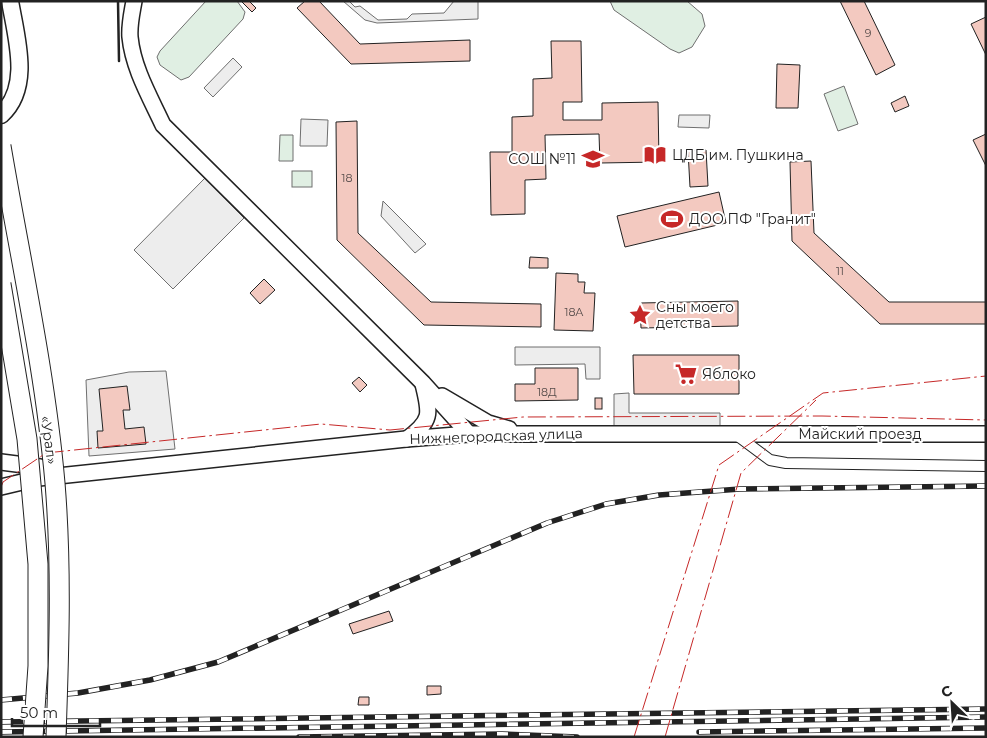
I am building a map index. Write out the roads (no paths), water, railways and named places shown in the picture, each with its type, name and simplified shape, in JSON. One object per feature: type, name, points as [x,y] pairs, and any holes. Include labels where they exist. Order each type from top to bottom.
[{"type":"highway","name":"«Урал»","points":[[1,146],[35,332],[54,482],[60,569],[56,737]]},
{"type":"highway","name":"«Урал»","points":[[1,284],[27,439],[38,564],[38,666],[32,737]]},
{"type":"main road","points":[[1,115],[15,98],[20,80],[10,1]]},
{"type":"street","points":[[134,1],[130,36],[133,52],[138,72],[163,125],[423,383],[469,434]]},
{"type":"street","points":[[423,383],[457,406],[488,423],[522,433]]},
{"type":"street","points":[[406,439],[422,428],[429,411],[423,383]]},
{"type":"street","points":[[734,433],[770,460],[786,463],[986,466]]},
{"type":"street","name":"Нижнегородская улица","points":[[1,487],[39,478],[469,434],[734,433]]},
{"type":"street","name":"Майский проезд","points":[[734,433],[986,434]]},
{"type":"street","points":[[1,462],[99,472]]},
{"type":"railway","points":[[1,700],[78,693],[150,680],[218,662],[547,523],[606,504],[659,495],[740,489],[986,486]]},
{"type":"railway","points":[[1,722],[986,709]]},
{"type":"railway","points":[[1,732],[986,717]]},
{"type":"railway","points":[[699,732],[986,728]]},
{"type":"railway","points":[[299,737],[502,734],[577,737]]},
{"type":"place","name":"ЦДБ им. Пушкина","points":[[655,155]]},
{"type":"place","name":"СОШ №11","points":[[593,159]]},
{"type":"place","name":"ДОО ПФ \"Гранит\"","points":[[672,219]]},
{"type":"place","name":"Сны моего детства","points":[[640,315]]},
{"type":"place","name":"Яблоко","points":[[686,374]]}]
